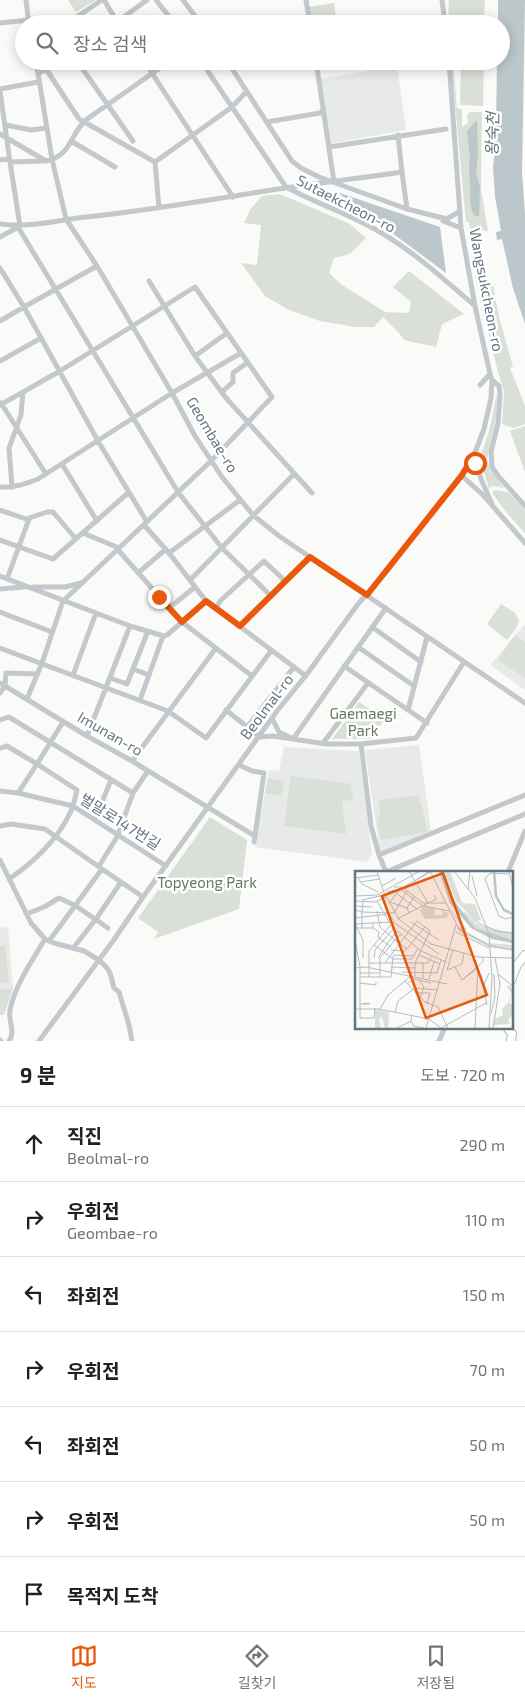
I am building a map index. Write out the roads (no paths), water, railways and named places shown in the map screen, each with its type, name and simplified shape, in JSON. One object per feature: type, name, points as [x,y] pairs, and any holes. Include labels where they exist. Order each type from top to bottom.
[{"type":"highway","points":[[512,978],[525,956]]},
{"type":"highway","points":[[509,1028],[512,1034],[511,1041]]},
{"type":"street","points":[[26,0],[28,15]]},
{"type":"street","points":[[80,15],[103,0],[112,15]]},
{"type":"street","points":[[127,15],[147,0]]},
{"type":"street","points":[[156,0],[168,15]]},
{"type":"street","points":[[183,0],[194,15]]},
{"type":"street","points":[[306,0],[308,15]]},
{"type":"street","points":[[444,0],[444,15]]},
{"type":"street","points":[[0,23],[15,22]]},
{"type":"street","name":"Geombae-ro","points":[[37,70],[49,160],[66,219],[97,266],[172,393],[195,436],[240,500],[253,515],[310,557],[525,703]]},
{"type":"street","points":[[38,74],[44,70]]},
{"type":"street","points":[[47,70],[79,119],[155,162]]},
{"type":"street","points":[[83,70],[133,141]]},
{"type":"street","points":[[150,70],[233,197]]},
{"type":"street","points":[[0,160],[9,159],[10,162],[49,160],[60,156],[67,150],[83,122],[156,70]]},
{"type":"street","points":[[207,70],[286,187],[402,172]]},
{"type":"street","points":[[233,70],[297,166],[319,177],[407,209],[438,218],[461,228]]},
{"type":"street","points":[[317,70],[334,182]]},
{"type":"street","name":"Wangsukcheon-ro","points":[[449,70],[461,228],[475,306],[491,377],[499,386],[500,394],[498,423],[491,452],[492,467],[525,506]]},
{"type":"street","points":[[38,82],[0,90],[19,226],[178,492],[222,548],[271,596]]},
{"type":"street","points":[[155,162],[232,107],[246,92]]},
{"type":"street","points":[[267,122],[320,113],[323,110]]},
{"type":"street","points":[[6,125],[32,130],[46,128]]},
{"type":"street","points":[[329,147],[446,129]]},
{"type":"street","points":[[0,134],[49,160]]},
{"type":"street","points":[[398,135],[407,209]]},
{"type":"street","points":[[71,141],[115,167]]},
{"type":"street","points":[[155,162],[160,208]]},
{"type":"street","points":[[303,197],[302,190],[304,185]]},
{"type":"street","name":"Sutaekcheon-ro","points":[[19,226],[160,208],[286,187],[303,197],[340,211],[381,233],[410,252],[475,306]]},
{"type":"street","points":[[438,218],[449,219],[460,211]]},
{"type":"street","points":[[0,224],[19,226]]},
{"type":"street","points":[[0,237],[19,226]]},
{"type":"street","points":[[0,322],[97,266]]},
{"type":"street","points":[[0,268],[2,277],[24,307],[145,523],[206,601],[306,676]]},
{"type":"street","points":[[149,281],[195,356],[222,392],[312,493]]},
{"type":"street","points":[[27,699],[42,663],[63,601],[211,461],[272,398],[196,288],[60,371],[1,403],[46,474]]},
{"type":"street","points":[[195,356],[227,333]]},
{"type":"street","points":[[0,361],[42,338]]},
{"type":"street","points":[[0,487],[25,485],[46,474],[172,393],[241,353]]},
{"type":"street","points":[[222,392],[233,382],[233,372],[247,363]]},
{"type":"street","points":[[480,385],[491,377]]},
{"type":"street","name":"Beolmal-ro","points":[[39,1040],[99,960],[272,718],[306,676],[358,604],[462,475],[474,455],[487,417],[491,377]]},
{"type":"street","points":[[12,487],[9,448],[21,415],[23,392]]},
{"type":"street","points":[[474,455],[475,463],[494,509]]},
{"type":"street","points":[[62,464],[97,520]]},
{"type":"street","points":[[190,580],[294,474]]},
{"type":"street","points":[[462,475],[525,543]]},
{"type":"street","points":[[0,540],[53,560],[128,493]]},
{"type":"street","points":[[138,572],[240,500]]},
{"type":"street","points":[[0,510],[29,519],[47,512],[54,512],[76,539]]},
{"type":"street","points":[[7,579],[29,519]]},
{"type":"street","points":[[82,533],[119,549],[182,622],[252,676]]},
{"type":"street","points":[[240,626],[310,557]]},
{"type":"street","points":[[216,608],[221,600],[264,561],[285,581]]},
{"type":"street","points":[[0,576],[130,626],[163,636],[167,635],[206,601]]},
{"type":"street","points":[[0,589],[65,587],[83,582]]},
{"type":"street","points":[[169,608],[195,587]]},
{"type":"street","points":[[293,739],[386,608]]},
{"type":"street","points":[[0,612],[52,632]]},
{"type":"street","points":[[73,675],[96,613]]},
{"type":"street","points":[[87,736],[130,626]]},
{"type":"street","points":[[372,627],[421,662]]},
{"type":"street","points":[[110,678],[127,684],[148,632]]},
{"type":"street","points":[[140,700],[163,636]]},
{"type":"street","points":[[408,710],[427,637]]},
{"type":"street","points":[[358,647],[414,686]]},
{"type":"street","points":[[0,648],[168,711],[206,738],[271,651]]},
{"type":"street","points":[[132,760],[216,648]]},
{"type":"street","points":[[226,710],[260,737],[293,739],[323,744],[361,744],[412,739],[416,738],[427,723],[464,662]]},
{"type":"street","points":[[344,666],[427,723]]},
{"type":"street","points":[[247,726],[294,667]]},
{"type":"street","points":[[133,669],[149,675]]},
{"type":"street","points":[[0,693],[6,673],[37,674]]},
{"type":"street","points":[[323,744],[368,683]]},
{"type":"street","name":"Imunan-ro","points":[[2,684],[63,722],[132,760],[254,839],[264,773],[252,771],[239,765]]},
{"type":"street","name":"벌말로147번길","points":[[0,720],[9,717],[133,793]]},
{"type":"street","points":[[272,718],[279,732],[293,739]]},
{"type":"street","points":[[18,793],[63,722]]},
{"type":"street","points":[[361,744],[371,826],[386,871]]},
{"type":"street","points":[[0,748],[7,746],[77,790],[73,806],[55,837],[21,872],[9,879]]},
{"type":"street","points":[[9,1041],[13,1034],[9,1018],[11,1005],[27,970],[47,940],[76,906],[100,867],[118,835],[133,793],[148,771]]},
{"type":"street","points":[[95,819],[111,780]]},
{"type":"street","name":"벌말로147번길","points":[[0,791],[18,793],[73,806],[166,866]]},
{"type":"street","points":[[379,855],[525,795]]},
{"type":"street","points":[[388,871],[525,814]]},
{"type":"street","points":[[0,826],[10,824],[44,829],[143,897]]},
{"type":"street","points":[[508,871],[525,831]]},
{"type":"street","points":[[0,860],[31,922],[47,940],[84,951],[99,960],[110,973],[114,988],[119,992],[132,1041]]},
{"type":"street","points":[[74,947],[121,882]]},
{"type":"street","points":[[27,914],[59,898],[76,906],[108,928]]},
{"type":"street","points":[[439,1041],[445,1028]]},
{"type":"water label","name":"왕숙천","points":[[492,134]]},
{"type":"park label","name":"Gaemaegi Park","points":[[363,722]]},
{"type":"park label","name":"Topyeong Park","points":[[207,883]]}]
